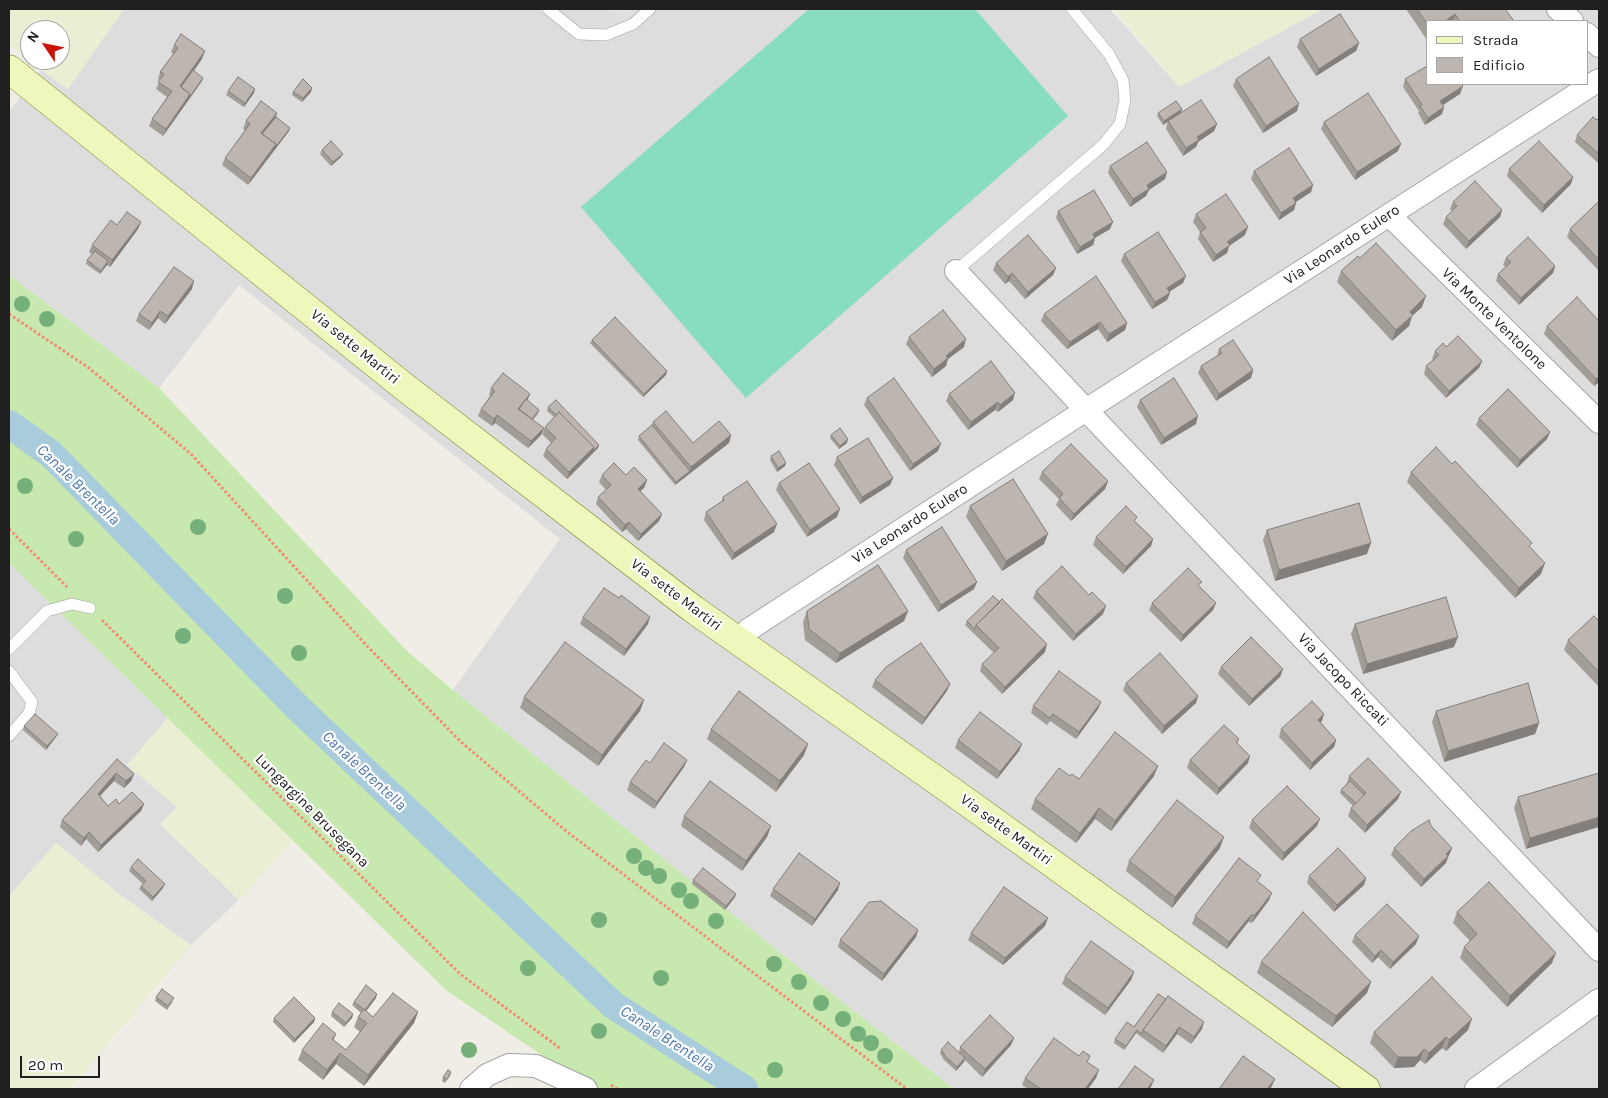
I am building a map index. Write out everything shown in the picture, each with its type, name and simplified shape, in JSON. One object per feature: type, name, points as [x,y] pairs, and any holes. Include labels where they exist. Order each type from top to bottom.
[{"type":"main road","name":"Via sette Martiri","points":[[9,69],[410,391],[692,609],[961,797],[1366,1089]]},
{"type":"street","points":[[1558,9],[1571,20]]},
{"type":"street","points":[[1588,35],[1599,46]]},
{"type":"street","name":"Via Leonardo Eulero","points":[[739,643],[748,630],[1599,80]]},
{"type":"street","name":"Via Monte Ventolone","points":[[1389,215],[1599,422]]},
{"type":"street","points":[[956,271],[1086,410]]},
{"type":"street","name":"Via Jacopo Riccati","points":[[1086,410],[1599,950]]},
{"type":"street","points":[[1476,1089],[1599,1000]]},
{"type":"street","points":[[472,1089],[487,1075],[509,1065],[536,1066],[586,1089]]},
{"type":"lane","points":[[548,9],[579,34],[606,35],[633,24],[650,9]]},
{"type":"lane","points":[[956,271],[1103,145],[1120,124],[1126,100],[1123,80],[1108,54],[1072,9]]},
{"type":"lane","points":[[9,649],[47,611],[72,604],[90,608]]},
{"type":"lane","points":[[9,671],[32,702],[29,713],[9,736]]},
{"type":"path","points":[[9,314],[89,368],[191,454],[367,646],[461,742],[566,832],[907,1089]]},
{"type":"path","name":"Lungargine Brusegana","points":[[9,529],[460,974],[562,1049]]},
{"type":"path","points":[[609,1084],[617,1089]]},
{"type":"shaded area","points":[[124,9],[1110,9],[1179,87],[1323,9],[1599,9],[1599,1089],[954,1089],[822,986],[453,690],[560,539],[239,285],[159,388],[9,275],[9,112],[41,70],[68,88]]},
{"type":"shaded area","points":[[608,9],[638,9],[621,23]]},
{"type":"shaded area","points":[[9,563],[168,718],[127,765],[177,807],[160,824],[239,900],[191,945],[123,897],[56,843],[9,896]]},
{"type":"green space","points":[[9,9],[124,9],[68,89],[41,70],[70,70],[70,20],[20,20],[20,53],[9,44]]},
{"type":"green space","points":[[809,9],[975,9],[1068,116],[746,398],[581,207]]},
{"type":"green space","points":[[1114,9],[1323,9],[1179,87]]},
{"type":"green space","points":[[9,275],[159,388],[408,652],[822,986],[954,1089],[592,1089],[447,991],[9,563]]},
{"type":"green space","points":[[168,718],[293,841],[239,900],[160,824],[177,807],[127,765]]},
{"type":"green space","points":[[56,843],[123,897],[191,945],[70,1089],[9,1089],[9,896]]},
{"type":"building","points":[[1417,9],[1505,9],[1513,20],[1459,20],[1455,14],[1446,20],[1426,20],[1426,22]]},
{"type":"building","points":[[1340,14],[1359,43],[1319,69],[1300,39]]},
{"type":"building","points":[[181,34],[205,51],[180,86],[190,94],[166,129],[152,119],[172,91],[158,82],[164,74],[160,72],[178,48],[174,45]]},
{"type":"building","points":[[1269,57],[1299,104],[1266,126],[1236,79]]},
{"type":"building","points":[[1426,67],[1426,85],[1463,86],[1440,101],[1444,107],[1428,118],[1405,79]]},
{"type":"building","points":[[193,70],[203,78],[189,98],[190,94],[181,87]]},
{"type":"building","points":[[238,77],[255,89],[245,103],[228,91]]},
{"type":"building","points":[[303,79],[312,88],[303,98],[293,92]]},
{"type":"building","points":[[1368,93],[1401,144],[1357,172],[1324,122]]},
{"type":"building","points":[[1201,100],[1217,124],[1197,137],[1199,140],[1186,148],[1168,121]]},
{"type":"building","points":[[261,101],[277,113],[261,133],[276,144],[251,178],[225,158],[250,124],[246,121]]},
{"type":"building","points":[[1176,101],[1182,109],[1164,121],[1158,113]]},
{"type":"building","points":[[276,117],[290,128],[275,148],[276,144],[262,134]]},
{"type":"building","points":[[1593,117],[1597,120],[1599,118],[1599,154],[1577,135]]},
{"type":"building","points":[[331,141],[343,154],[333,162],[322,150]]},
{"type":"building","points":[[1539,141],[1573,177],[1544,205],[1509,169]]},
{"type":"building","points":[[1147,142],[1167,172],[1147,185],[1149,189],[1133,199],[1110,166]]},
{"type":"building","points":[[1289,148],[1313,185],[1293,198],[1296,203],[1281,213],[1254,171]]},
{"type":"building","points":[[1475,181],[1502,210],[1469,241],[1446,217],[1457,206],[1453,202]]},
{"type":"building","points":[[1094,190],[1113,222],[1093,234],[1095,238],[1080,247],[1058,211]]},
{"type":"building","points":[[1226,194],[1248,227],[1227,242],[1230,245],[1216,255],[1200,232],[1206,228],[1196,214]]},
{"type":"building","points":[[1599,201],[1599,260],[1570,229]]},
{"type":"building","points":[[127,212],[141,222],[112,260],[92,245],[111,220],[117,225]]},
{"type":"building","points":[[1158,232],[1186,276],[1167,288],[1170,293],[1155,302],[1124,254]]},
{"type":"building","points":[[1028,235],[1056,268],[1028,292],[1012,273],[1008,277],[996,263]]},
{"type":"building","points":[[1528,237],[1555,266],[1521,298],[1498,274],[1511,262],[1506,258]]},
{"type":"building","points":[[1376,243],[1426,296],[1410,312],[1413,315],[1396,330],[1341,271],[1358,256],[1360,258]]},
{"type":"building","points":[[95,251],[108,261],[101,271],[87,260]]},
{"type":"building","points":[[174,267],[194,281],[168,316],[160,311],[152,323],[139,314]]},
{"type":"building","points":[[1096,276],[1127,323],[1109,334],[1100,322],[1070,342],[1044,314]]},
{"type":"building","points":[[1577,297],[1599,321],[1599,377],[1596,379],[1547,326]]},
{"type":"building","points":[[943,310],[966,339],[946,356],[948,358],[934,369],[909,337]]},
{"type":"building","points":[[615,317],[667,371],[644,394],[592,340]]},
{"type":"building","points":[[1458,336],[1482,361],[1449,391],[1426,366],[1439,355],[1435,351],[1443,343],[1446,347]]},
{"type":"building","points":[[1233,340],[1253,370],[1219,394],[1201,366],[1222,353],[1219,349]]},
{"type":"building","points":[[991,361],[1015,393],[1000,405],[998,402],[971,422],[949,394]]},
{"type":"building","points":[[503,373],[530,394],[518,409],[544,428],[531,441],[497,415],[494,419],[481,409],[495,391],[491,388]]},
{"type":"building","points":[[894,378],[941,444],[913,464],[867,398]]},
{"type":"building","points":[[1174,378],[1198,416],[1164,438],[1140,400]]},
{"type":"building","points":[[1508,389],[1550,432],[1520,460],[1479,418]]},
{"type":"building","points":[[526,399],[539,410],[532,419],[519,409]]},
{"type":"building","points":[[556,400],[599,445],[593,451],[594,447],[559,412],[556,415],[548,407]]},
{"type":"building","points":[[666,411],[693,443],[719,421],[731,435],[691,467],[653,422]]},
{"type":"building","points":[[559,412],[594,447],[569,472],[546,449],[556,438],[545,427]]},
{"type":"building","points":[[652,425],[690,471],[676,482],[639,436]]},
{"type":"building","points":[[840,428],[848,439],[840,446],[831,435]]},
{"type":"building","points":[[868,438],[893,478],[862,497],[837,457]]},
{"type":"building","points":[[1071,444],[1108,481],[1074,514],[1059,498],[1063,494],[1042,472]]},
{"type":"building","points":[[1436,447],[1452,464],[1455,461],[1532,543],[1529,546],[1545,563],[1519,588],[1411,472]]},
{"type":"building","points":[[779,451],[786,463],[778,468],[771,456]]},
{"type":"building","points":[[614,463],[626,475],[634,467],[647,480],[638,489],[662,514],[641,534],[629,522],[625,525],[598,497],[611,485],[602,475]]},
{"type":"building","points":[[809,463],[840,509],[810,530],[779,483]]},
{"type":"building","points":[[1013,479],[1048,534],[1006,561],[970,506]]},
{"type":"building","points":[[747,481],[777,524],[734,553],[706,512],[724,500],[723,497]]},
{"type":"building","points":[[1359,503],[1371,543],[1279,570],[1267,530]]},
{"type":"building","points":[[1126,506],[1137,517],[1134,521],[1153,539],[1126,567],[1096,537]]},
{"type":"building","points":[[942,527],[977,582],[941,605],[906,550]]},
{"type":"building","points":[[878,565],[908,611],[840,653],[809,629],[807,611]]},
{"type":"building","points":[[1062,566],[1089,595],[1092,592],[1106,606],[1076,634],[1036,591]]},
{"type":"building","points":[[1188,568],[1202,582],[1198,585],[1216,603],[1183,635],[1152,603]]},
{"type":"building","points":[[604,588],[619,598],[621,595],[650,617],[626,649],[583,617]]},
{"type":"building","points":[[993,596],[1000,602],[976,625],[975,629],[967,621]]},
{"type":"building","points":[[1446,597],[1458,637],[1367,664],[1355,624]]},
{"type":"building","points":[[1002,599],[1047,644],[1005,687],[982,664],[999,648],[976,625]]},
{"type":"building","points":[[1594,616],[1599,621],[1599,672],[1568,640]]},
{"type":"building","points":[[1251,637],[1283,669],[1252,699],[1221,667]]},
{"type":"building","points":[[565,642],[644,700],[602,755],[524,697]]},
{"type":"building","points":[[921,643],[950,684],[925,718],[875,680],[886,667]]},
{"type":"building","points":[[1160,653],[1198,696],[1164,726],[1126,683]]},
{"type":"building","points":[[1059,671],[1101,702],[1079,732],[1053,714],[1050,718],[1033,706]]},
{"type":"building","points":[[1528,683],[1539,723],[1448,751],[1436,711]]},
{"type":"building","points":[[739,691],[808,744],[780,781],[711,729]]},
{"type":"building","points":[[1312,701],[1324,714],[1318,720],[1336,740],[1312,763],[1281,729]]},
{"type":"building","points":[[980,712],[1022,744],[1000,772],[958,740]]},
{"type":"building","points":[[35,714],[58,734],[47,746],[24,726]]},
{"type":"building","points":[[1224,725],[1239,739],[1236,742],[1250,756],[1219,788],[1190,760]]},
{"type":"building","points":[[1115,732],[1158,766],[1115,821],[1099,808],[1080,833],[1035,799],[1059,768],[1070,776],[1072,774],[1079,779]]},
{"type":"building","points":[[664,743],[687,760],[657,802],[630,782],[646,760],[650,763]]},
{"type":"building","points":[[1368,758],[1401,792],[1367,825],[1351,808],[1366,793],[1349,776]]},
{"type":"building","points":[[117,759],[134,774],[126,781],[116,773],[98,794],[108,806],[116,799],[119,804],[132,792],[144,804],[101,845],[89,832],[84,838],[62,820]]},
{"type":"building","points":[[1599,773],[1599,817],[1530,838],[1518,797]]},
{"type":"building","points":[[710,781],[771,826],[746,861],[684,816]]},
{"type":"building","points":[[1350,781],[1364,795],[1356,803],[1341,790]]},
{"type":"building","points":[[1287,786],[1320,819],[1284,853],[1252,820]]},
{"type":"building","points":[[1177,800],[1224,837],[1175,897],[1129,861]]},
{"type":"building","points":[[1429,820],[1431,826],[1452,848],[1446,854],[1448,856],[1424,879],[1394,848],[1411,831]]},
{"type":"building","points":[[1338,848],[1366,878],[1337,905],[1309,876]]},
{"type":"building","points":[[799,853],[840,883],[815,919],[773,889]]},
{"type":"building","points":[[1239,858],[1261,875],[1257,881],[1272,893],[1255,915],[1251,915],[1229,942],[1195,916]]},
{"type":"building","points":[[138,859],[165,884],[153,897],[141,886],[146,881],[131,867]]},
{"type":"building","points":[[703,868],[736,894],[726,906],[693,880]]},
{"type":"building","points":[[1489,882],[1556,953],[1510,996],[1464,947],[1477,934],[1457,912]]},
{"type":"building","points":[[1004,887],[1048,918],[1005,958],[971,933]]},
{"type":"building","points":[[881,901],[918,930],[884,974],[840,940],[869,902]]},
{"type":"building","points":[[1387,904],[1419,936],[1393,962],[1381,950],[1375,956],[1355,935]]},
{"type":"building","points":[[1303,912],[1371,982],[1336,1016],[1261,962]]},
{"type":"building","points":[[1091,941],[1134,972],[1108,1008],[1065,977]]},
{"type":"building","points":[[1432,977],[1472,1019],[1449,1040],[1446,1037],[1429,1053],[1424,1049],[1417,1057],[1398,1057],[1374,1032]]},
{"type":"building","points":[[366,985],[377,994],[365,1010],[354,1002]]},
{"type":"building","points":[[162,989],[174,998],[168,1006],[156,997]]},
{"type":"building","points":[[393,993],[418,1012],[368,1075],[340,1053],[327,1070],[302,1050],[323,1023],[336,1034],[332,1039],[346,1050],[367,1023],[358,1017],[364,1009],[373,1017]]},
{"type":"building","points":[[1158,994],[1166,999],[1142,1034],[1137,1030],[1126,1046],[1115,1039],[1127,1022],[1134,1027]]},
{"type":"building","points":[[1168,996],[1204,1022],[1194,1037],[1179,1027],[1166,1046],[1143,1030]]},
{"type":"building","points":[[294,997],[315,1018],[295,1039],[274,1018]]},
{"type":"building","points":[[339,1003],[353,1014],[346,1023],[332,1012]]},
{"type":"building","points":[[990,1015],[1014,1038],[985,1069],[960,1047]]},
{"type":"building","points":[[1054,1038],[1079,1056],[1083,1051],[1090,1056],[1087,1062],[1099,1070],[1085,1089],[1041,1089],[1025,1078]]},
{"type":"building","points":[[948,1042],[965,1058],[957,1067],[941,1050]]},
{"type":"building","points":[[1243,1056],[1275,1079],[1267,1089],[1219,1089]]},
{"type":"building","points":[[1135,1066],[1154,1080],[1147,1089],[1118,1089]]},
{"type":"building","points":[[448,1070],[451,1072],[447,1079],[443,1077]]},
{"type":"waterway","name":"Canale Brentella","points":[[9,424],[51,454],[297,707],[613,1005],[744,1089]]}]
